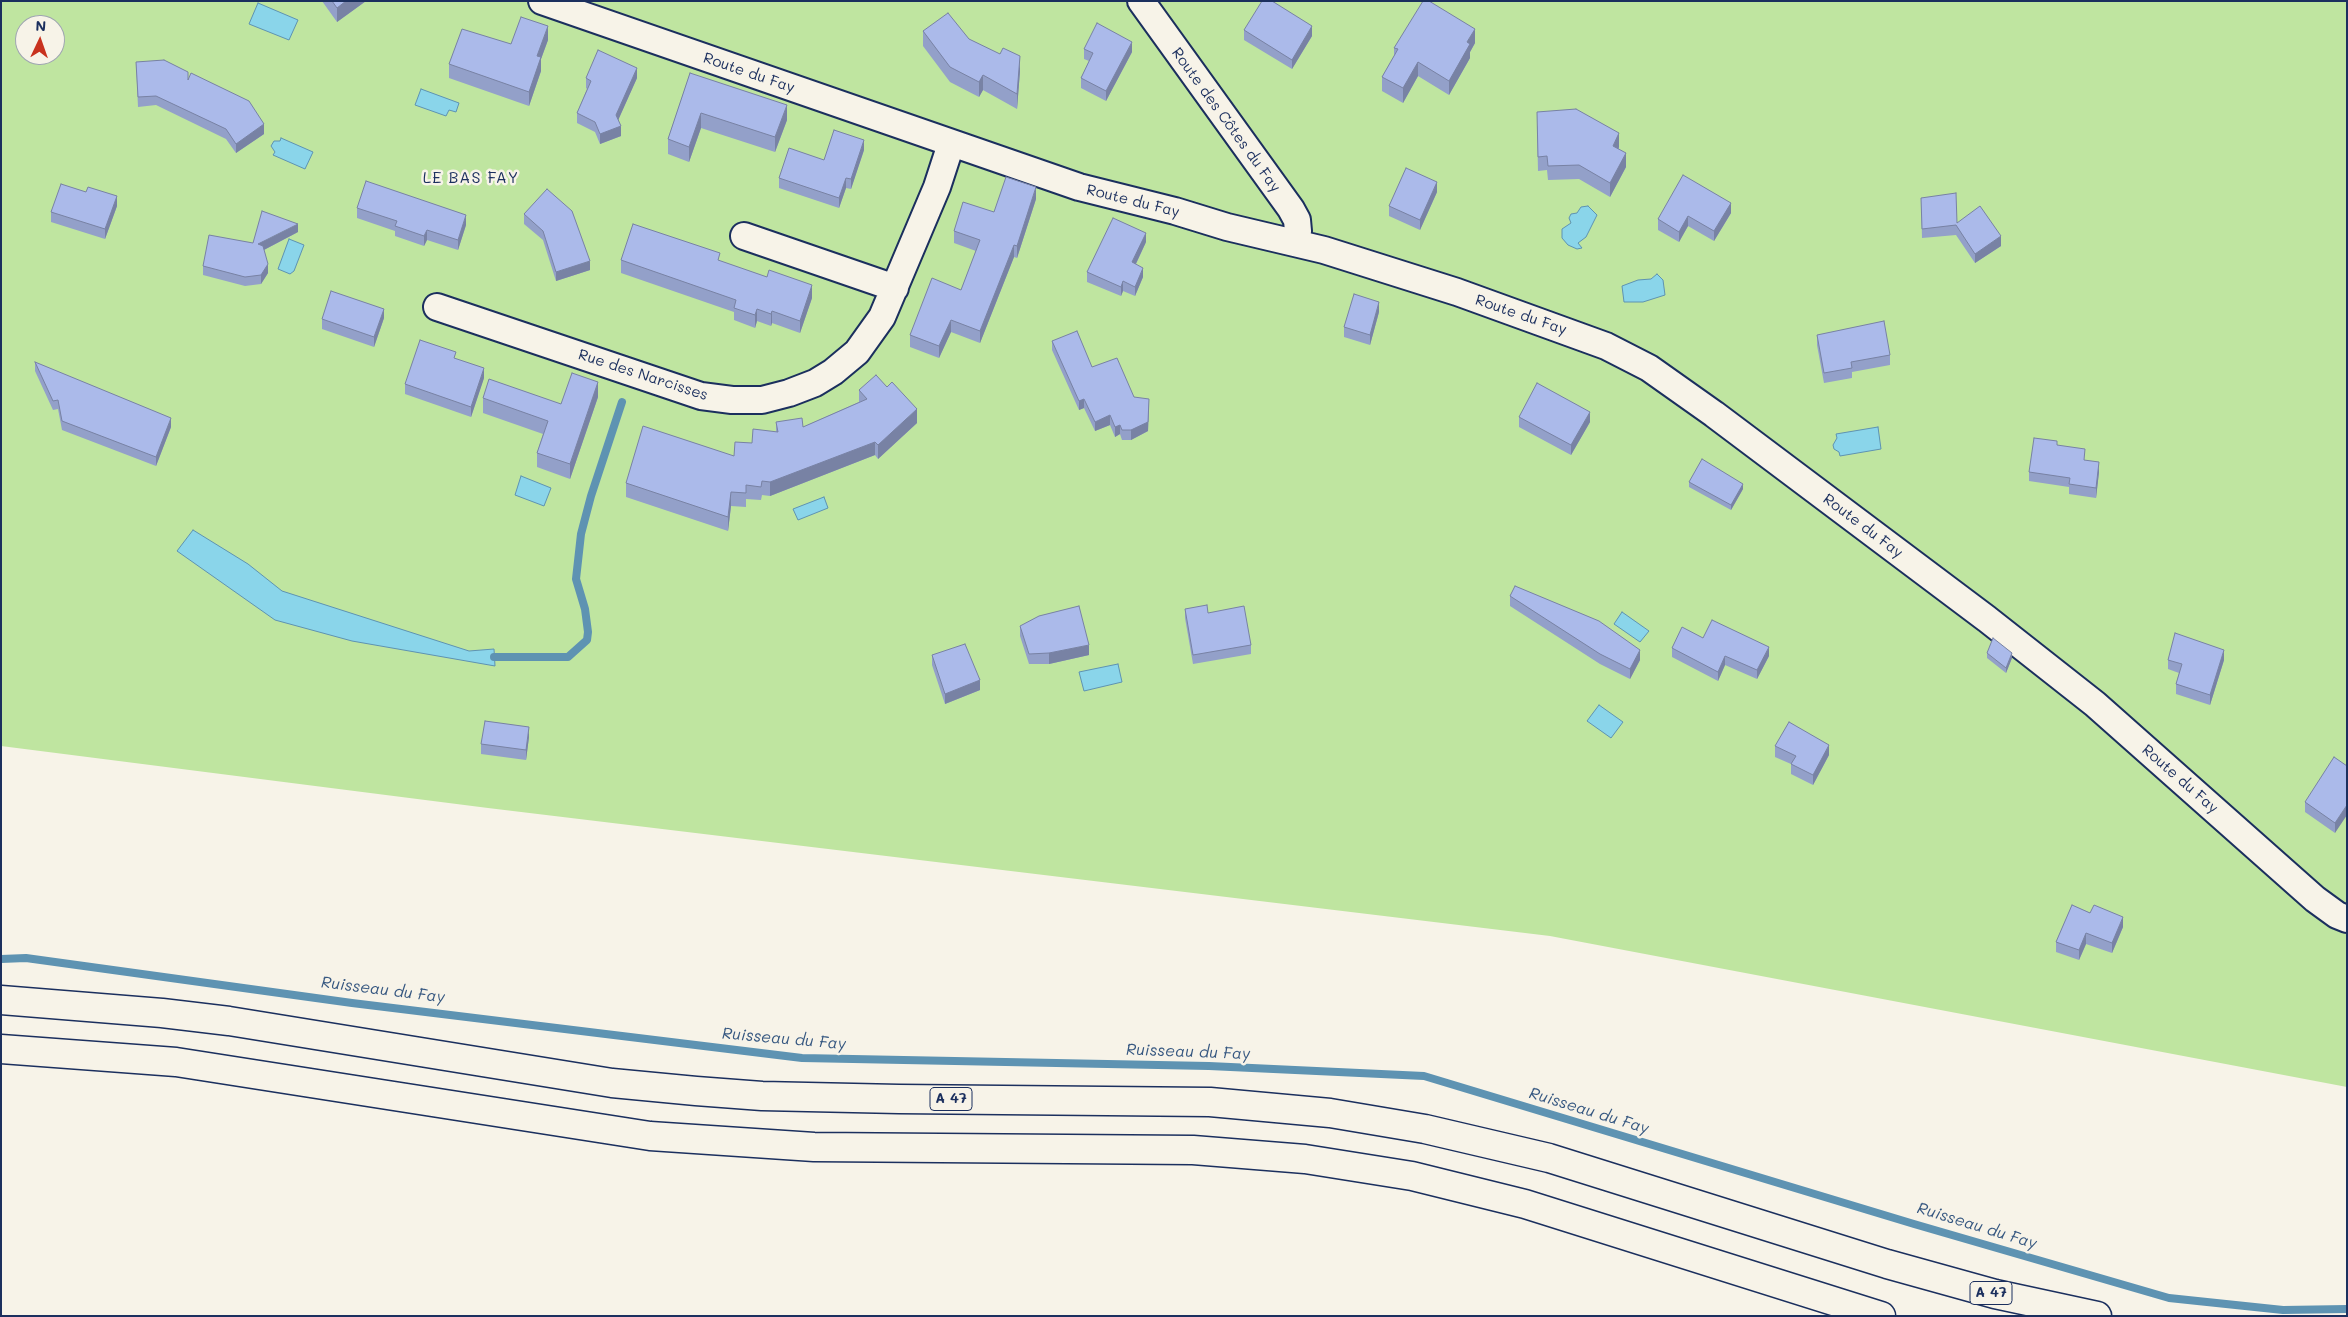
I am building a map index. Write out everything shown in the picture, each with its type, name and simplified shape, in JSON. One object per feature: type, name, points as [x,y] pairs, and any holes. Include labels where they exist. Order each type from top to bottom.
[{"type":"highway","name":"A 47","points":[[1,1000],[134,1010],[229,1021],[612,1083],[696,1091],[762,1096],[1210,1102],[1330,1113],[1425,1128],[1548,1158],[1886,1264],[1995,1294],[2097,1316]]},
{"type":"highway","points":[[1,1048],[176,1062],[650,1136],[814,1147],[1193,1150],[1305,1159],[1412,1176],[1524,1204],[1882,1316]]},
{"type":"street","name":"Route du Fay","points":[[542,1],[1079,188],[1324,250],[1438,286],[1606,346],[1648,368],[1714,414],[1987,619],[2095,704],[2315,899],[2337,915],[2347,919]]},
{"type":"street","name":"Route des Côtes du Fay","points":[[1141,1],[1291,209],[1297,220],[1296,243]]},
{"type":"street","name":"Rue des Narcisses","points":[[437,307],[701,396],[732,400],[762,400],[789,393],[815,383],[857,352],[882,317],[937,187],[951,144]]},
{"type":"street","points":[[744,236],[895,288]]},
{"type":"green space","points":[[1,1],[2347,1],[2347,1087],[1550,936],[488,808],[1,746]]},
{"type":"water","points":[[258,3],[298,20],[289,40],[249,24]]},
{"type":"water","points":[[421,89],[459,103],[456,112],[449,110],[446,116],[415,105]]},
{"type":"water","points":[[281,138],[313,152],[305,169],[273,155],[275,152],[271,146],[274,141],[280,141]]},
{"type":"water","points":[[1588,206],[1597,215],[1586,237],[1578,243],[1582,248],[1577,249],[1568,245],[1562,238],[1562,229],[1571,223],[1569,218],[1571,214],[1577,213],[1581,207]]},
{"type":"water","points":[[289,239],[304,245],[294,271],[290,274],[278,269]]},
{"type":"water","points":[[1657,274],[1663,280],[1665,295],[1643,302],[1624,302],[1622,286],[1638,280],[1651,279]]},
{"type":"water","points":[[1878,427],[1881,449],[1840,456],[1839,452],[1834,449],[1833,445],[1837,438],[1836,434]]},
{"type":"water","points":[[521,476],[551,488],[544,506],[515,495]]},
{"type":"water","points":[[824,497],[828,508],[798,520],[793,509]]},
{"type":"water","points":[[193,530],[248,564],[282,591],[469,651],[494,649],[495,666],[352,641],[275,620],[177,551]]},
{"type":"water","points":[[1622,612],[1649,631],[1640,642],[1614,624]]},
{"type":"water","points":[[1118,664],[1122,682],[1084,691],[1079,672]]},
{"type":"water","points":[[1599,705],[1623,722],[1611,738],[1587,721]]},
{"type":"building","points":[[332,1],[346,1],[337,8]]},
{"type":"building","points":[[1262,1],[1272,1],[1312,26],[1292,60],[1244,30]]},
{"type":"building","points":[[1423,1],[1429,1],[1475,29],[1467,42],[1470,44],[1449,81],[1418,62],[1403,88],[1382,77],[1398,49],[1394,48]]},
{"type":"building","points":[[948,13],[969,39],[1000,54],[1003,48],[1020,56],[1017,94],[983,75],[979,82],[950,67],[923,31]]},
{"type":"building","points":[[521,17],[548,26],[537,56],[541,57],[529,92],[449,64],[462,29],[511,44]]},
{"type":"building","points":[[1097,23],[1132,42],[1106,91],[1081,78],[1093,53],[1084,49]]},
{"type":"building","points":[[598,50],[637,68],[616,115],[621,126],[600,134],[595,122],[577,113],[591,81],[586,78]]},
{"type":"building","points":[[164,60],[188,72],[188,80],[191,73],[249,101],[264,124],[236,144],[226,129],[156,96],[138,97],[136,62]]},
{"type":"building","points":[[690,73],[787,105],[775,137],[701,113],[689,147],[668,139]]},
{"type":"building","points":[[1576,109],[1619,133],[1613,146],[1626,153],[1610,183],[1579,165],[1548,166],[1547,156],[1538,157],[1537,112]]},
{"type":"building","points":[[834,130],[864,140],[851,179],[846,178],[839,198],[779,178],[789,148],[824,160]]},
{"type":"building","points":[[1406,168],[1437,182],[1420,220],[1389,206]]},
{"type":"building","points":[[1683,175],[1731,203],[1714,231],[1688,216],[1679,232],[1658,219]]},
{"type":"building","points":[[1006,177],[1036,187],[1017,246],[1014,245],[980,331],[951,320],[939,346],[910,335],[932,278],[961,290],[980,240],[954,231],[963,202],[994,212]]},
{"type":"building","points":[[366,181],[466,215],[458,240],[427,230],[424,236],[395,226],[397,221],[357,208]]},
{"type":"building","points":[[61,184],[86,192],[88,187],[117,196],[105,229],[51,212]]},
{"type":"building","points":[[547,189],[572,211],[590,261],[556,272],[543,231],[524,214]]},
{"type":"building","points":[[1956,193],[1957,223],[1980,206],[2001,236],[1975,254],[1956,225],[1922,229],[1921,198]]},
{"type":"building","points":[[262,211],[298,224],[258,244],[263,246],[268,264],[261,275],[245,277],[203,266],[209,235],[253,243]]},
{"type":"building","points":[[1113,218],[1146,233],[1132,262],[1143,268],[1135,287],[1123,281],[1121,287],[1087,272]]},
{"type":"building","points":[[633,224],[720,253],[718,260],[767,277],[769,270],[812,285],[800,321],[772,311],[771,314],[757,309],[755,315],[734,308],[736,300],[621,260]]},
{"type":"building","points":[[331,291],[384,309],[374,337],[322,319]]},
{"type":"building","points":[[1354,294],[1379,302],[1370,335],[1344,327]]},
{"type":"building","points":[[1884,321],[1890,355],[1851,362],[1852,368],[1824,373],[1817,335]]},
{"type":"building","points":[[1077,331],[1092,367],[1117,358],[1134,397],[1149,399],[1148,422],[1131,430],[1122,430],[1120,425],[1115,427],[1110,415],[1095,422],[1084,399],[1079,401],[1052,341]]},
{"type":"building","points":[[420,340],[456,352],[454,358],[484,368],[471,407],[405,384]]},
{"type":"building","points":[[35,362],[171,418],[156,457],[62,421],[58,400],[53,401]]},
{"type":"building","points":[[572,373],[598,382],[570,464],[537,453],[548,421],[483,398],[489,379],[561,404]]},
{"type":"building","points":[[876,375],[887,387],[892,382],[917,409],[878,445],[875,442],[770,482],[762,481],[761,487],[746,485],[746,493],[731,492],[728,517],[626,483],[643,426],[734,456],[735,442],[752,443],[753,429],[778,432],[776,422],[802,418],[803,427],[867,399],[859,390]]},
{"type":"building","points":[[1537,383],[1590,412],[1571,445],[1519,417]]},
{"type":"building","points":[[2034,438],[2057,441],[2057,445],[2085,449],[2084,460],[2099,462],[2096,488],[2069,484],[2070,478],[2029,472]]},
{"type":"building","points":[[1702,459],[1743,484],[1731,505],[1689,482]]},
{"type":"building","points":[[1515,586],[1599,621],[1640,650],[1630,669],[1600,654],[1510,596]]},
{"type":"building","points":[[1207,605],[1208,613],[1244,606],[1251,645],[1193,655],[1185,609]]},
{"type":"building","points":[[1079,606],[1089,645],[1049,653],[1029,654],[1020,626],[1039,616]]},
{"type":"building","points":[[1712,620],[1769,647],[1757,670],[1725,656],[1718,672],[1672,648],[1682,627],[1703,638]]},
{"type":"building","points":[[2175,633],[2224,650],[2210,695],[2176,684],[2182,664],[2168,660]]},
{"type":"building","points":[[1993,638],[2012,653],[2006,668],[1987,653]]},
{"type":"building","points":[[965,644],[980,680],[945,694],[932,655]]},
{"type":"building","points":[[485,721],[529,727],[526,750],[481,744]]},
{"type":"building","points":[[1789,722],[1829,745],[1813,775],[1791,764],[1796,756],[1775,746]]},
{"type":"building","points":[[2334,757],[2347,766],[2347,805],[2335,823],[2305,802]]},
{"type":"building","points":[[2072,905],[2090,913],[2094,905],[2123,917],[2112,943],[2086,933],[2079,950],[2056,942]]},
{"type":"waterway","points":[[494,657],[568,657],[587,640],[588,632],[585,609],[576,579],[581,534],[591,496],[622,402]]},
{"type":"waterway","name":"Ruisseau du Fay","points":[[1,959],[26,958],[352,1003],[802,1058],[1209,1066],[1424,1076],[1914,1224],[2169,1298],[2283,1310],[2347,1309]]},
{"type":"district","name":"LE BAS FAY","points":[[471,178]]}]
